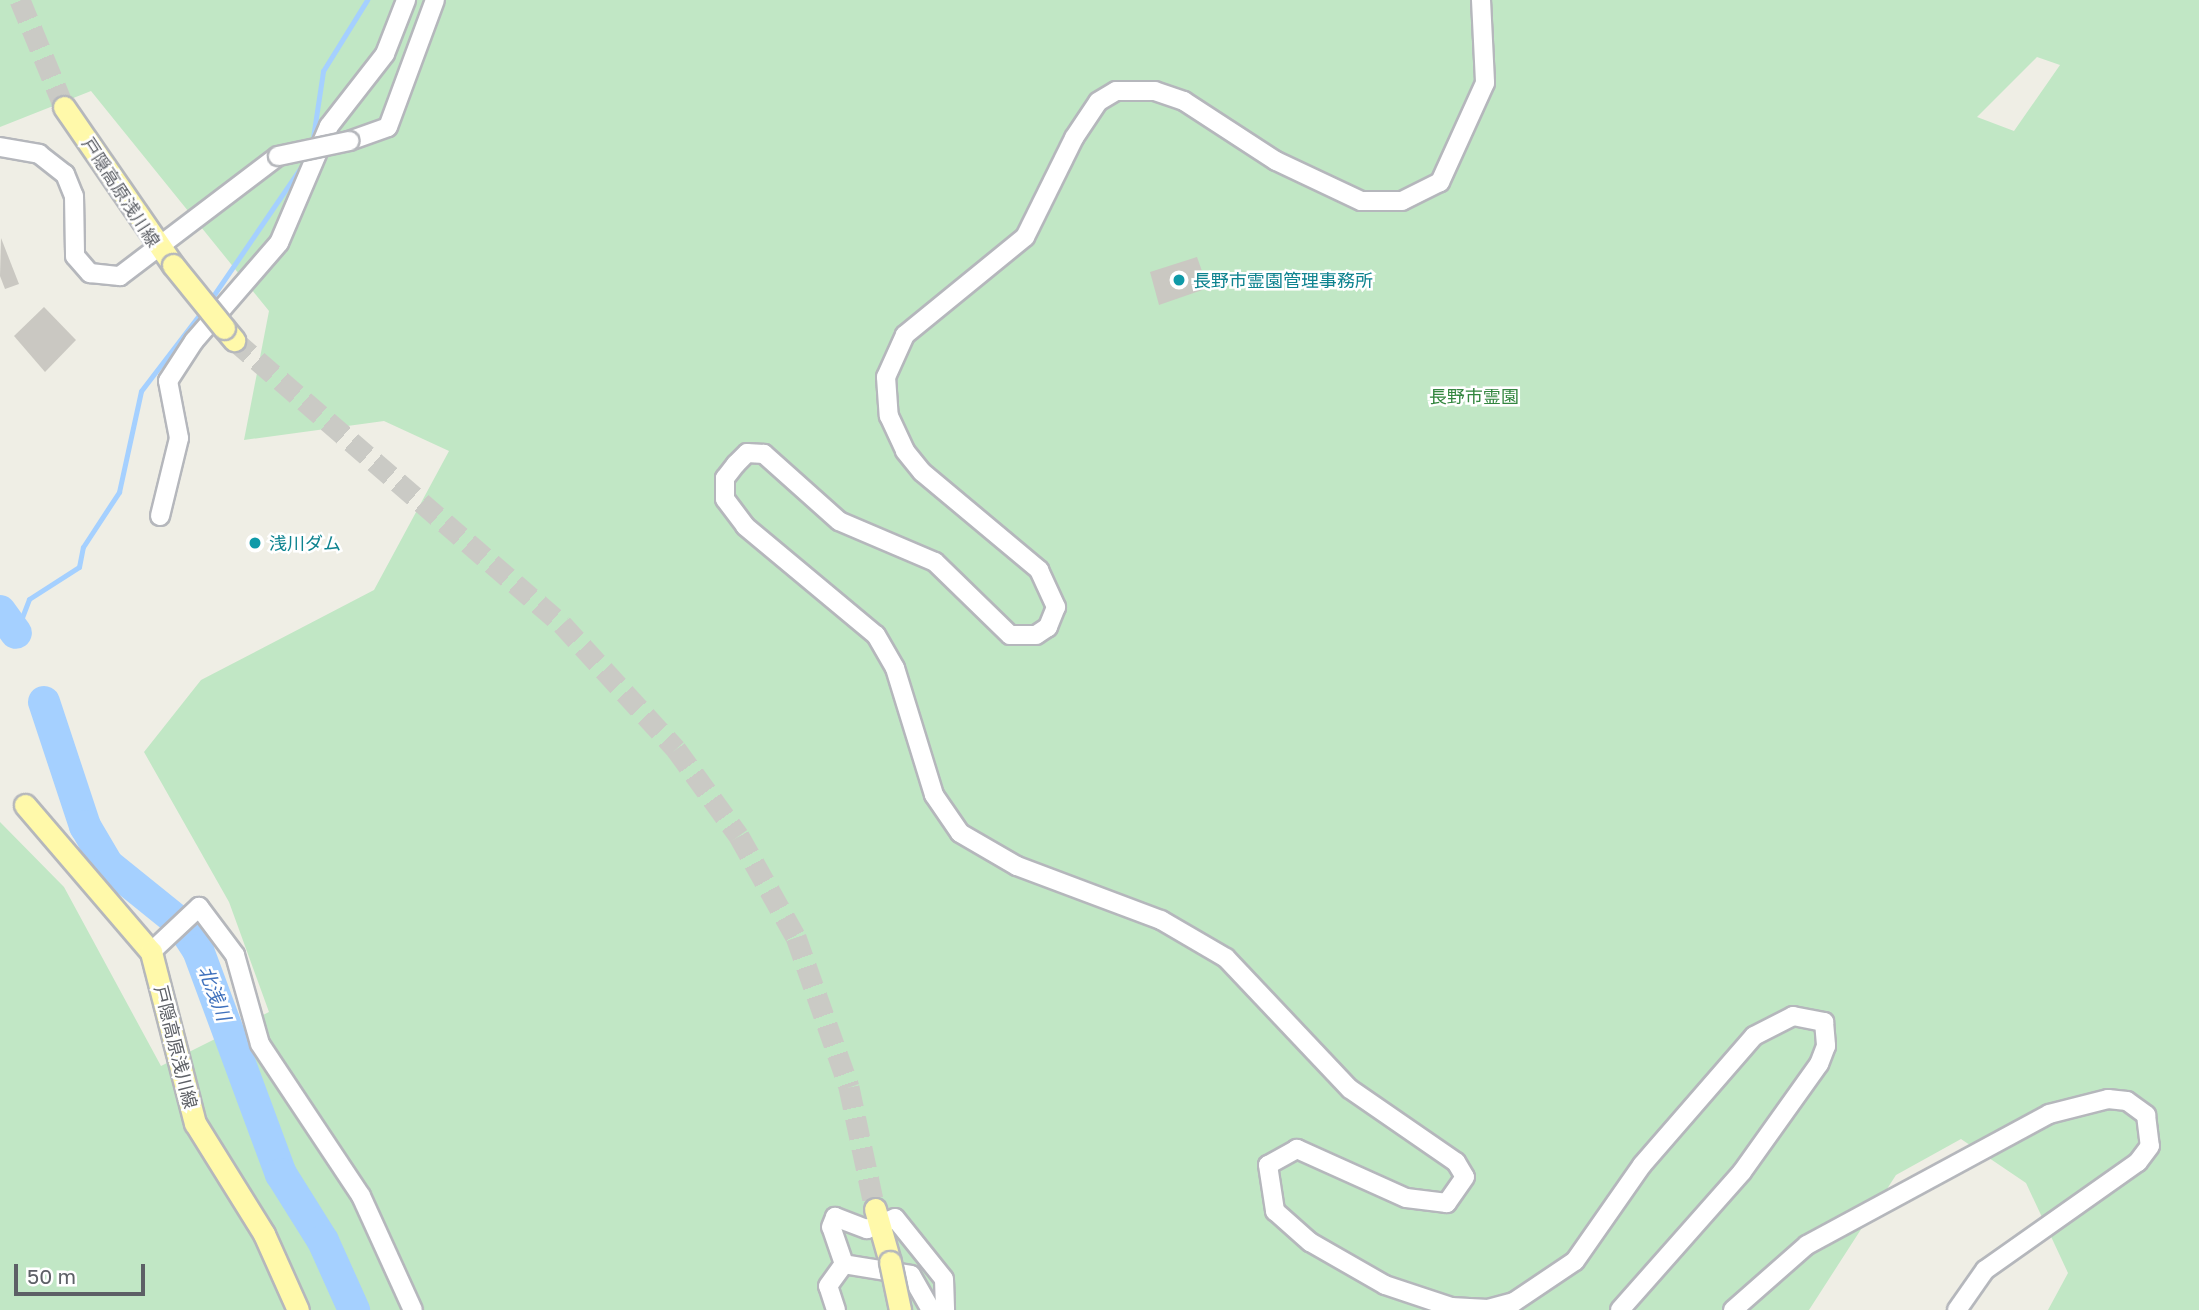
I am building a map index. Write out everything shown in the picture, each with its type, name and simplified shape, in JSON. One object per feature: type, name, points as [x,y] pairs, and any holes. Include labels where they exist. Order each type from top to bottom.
[{"type":"main road","name":"戸隠高原浅川線","points":[[64,107],[157,249],[229,334]]},
{"type":"main road","name":"戸隠高原浅川線","points":[[26,804],[151,952],[195,1123],[264,1234],[298,1310]]},
{"type":"main road","points":[[877,1216],[901,1310]]},
{"type":"street","points":[[160,516],[179,438],[168,381],[194,341],[279,243],[329,126],[385,54],[406,0]]},
{"type":"street","points":[[0,147],[39,154],[65,174],[74,196],[75,256],[90,273],[121,276],[278,156],[349,141],[388,127],[435,0]]},
{"type":"street","points":[[1481,0],[1485,83],[1440,182],[1402,201],[1361,201],[1276,161],[1184,100],[1155,91],[1116,91],[1098,102],[1074,138],[1025,237],[905,335],[886,377],[889,416],[922,472],[1039,570],[1056,607],[1042,631],[1010,635],[935,562],[839,521],[764,454],[747,453],[736,464],[725,478],[725,499],[745,526],[876,635],[895,668],[934,795],[960,833],[1017,866],[1161,920],[1226,958],[1350,1089],[1456,1162],[1465,1177],[1447,1203],[1406,1198],[1297,1149],[1268,1165],[1275,1211],[1310,1242],[1385,1284],[1451,1307],[1488,1309],[1514,1302],[1575,1261],[1642,1165],[1754,1035],[1793,1016],[1824,1022],[1826,1046],[1819,1064],[1742,1172],[1620,1310]]},
{"type":"street","points":[[151,952],[199,907],[235,955],[260,1044],[361,1196],[414,1310]]},
{"type":"street","points":[[1733,1310],[1807,1245],[2049,1114],[2108,1099],[2127,1101],[2146,1115],[2150,1146],[2138,1162],[1985,1270],[1957,1310]]},
{"type":"street","points":[[844,1264],[831,1227],[835,1217],[867,1229],[877,1216],[895,1219],[944,1279],[945,1310]]},
{"type":"street","points":[[836,1310],[828,1286],[844,1264]]},
{"type":"street","points":[[844,1264],[911,1275],[931,1310]]},
{"type":"green space","name":"長野市霊園","points":[[0,0],[2199,0],[2199,1310],[2048,1310],[2068,1273],[2026,1183],[1961,1139],[1896,1175],[1809,1310],[0,1310],[0,822],[64,887],[161,1066],[269,1012],[229,902],[144,752],[201,680],[374,590],[449,451],[384,421],[244,440],[269,311],[91,91],[0,127]],"holes":[[[2037,57],[2060,65],[2014,131],[1977,117]]]},
{"type":"building","points":[[1,238],[19,284],[5,289],[0,276]]},
{"type":"building","name":"長野市霊園管理事務所","points":[[1197,257],[1208,288],[1159,305],[1150,272]]},
{"type":"building","points":[[44,307],[76,340],[45,372],[14,336]]},
{"type":"waterway","points":[[312,144],[323,71],[367,0]]},
{"type":"waterway","points":[[209,302],[306,160]]},
{"type":"waterway","points":[[16,633],[29,599],[79,567],[83,547],[119,492],[141,391],[203,310]]},
{"type":"waterway","name":"北浅川","points":[[0,611],[16,633]]},
{"type":"waterway","name":"北浅川","points":[[44,702],[85,826],[108,865],[181,924],[198,950],[281,1174],[323,1241],[354,1310]]},
{"type":"tunnel","points":[[20,0],[64,107]]},
{"type":"tunnel","points":[[234,340],[562,624],[676,749],[739,836],[796,937],[849,1087],[875,1209]]},
{"type":"place","name":"長野市霊園管理事務所","points":[[1179,280]]},
{"type":"place","name":"浅川ダム","points":[[255,543]]}]
